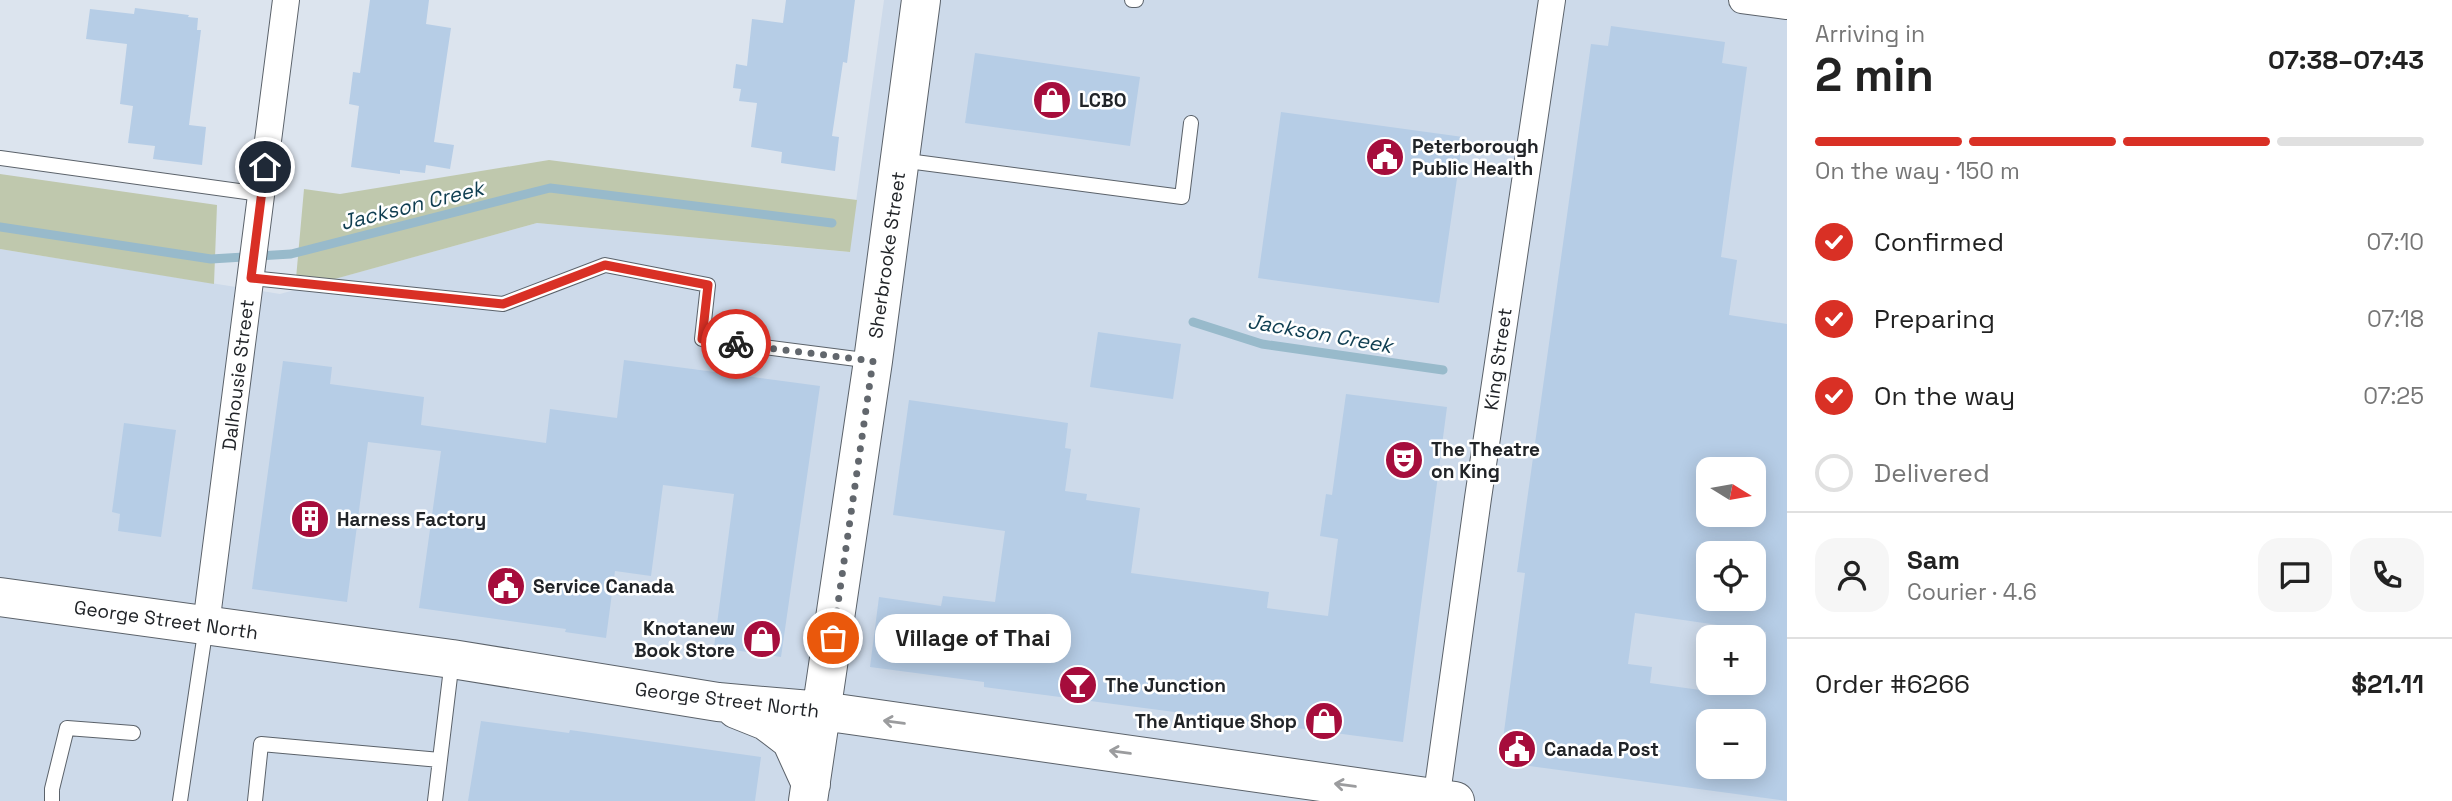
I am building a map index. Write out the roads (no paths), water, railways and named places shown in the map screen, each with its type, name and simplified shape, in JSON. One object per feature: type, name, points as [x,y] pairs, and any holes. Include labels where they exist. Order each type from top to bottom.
[{"type":"main road","name":"Sherbrooke Street","points":[[809,792],[873,361],[921,0]]},
{"type":"main road","name":"George Street North","points":[[0,597],[452,659],[718,702],[822,711],[1443,800]]},
{"type":"main road","points":[[718,702],[766,721],[791,740],[809,792]]},
{"type":"street","name":"Dalhousie Street","points":[[206,625],[286,0]]},
{"type":"street","name":"King Street","points":[[1443,800],[1478,498],[1552,0]]},
{"type":"street","points":[[1742,0],[1787,6]]},
{"type":"lane","points":[[900,160],[1182,197],[1191,122]]},
{"type":"lane","points":[[0,158],[261,194]]},
{"type":"lane","points":[[250,283],[503,304],[605,265],[708,285],[702,339],[873,361]]},
{"type":"lane","points":[[180,801],[206,625]]},
{"type":"lane","points":[[435,801],[452,659]]},
{"type":"lane","points":[[52,801],[52,789],[66,728],[133,733]]},
{"type":"lane","points":[[255,801],[261,744],[440,760]]},
{"type":"waterway","name":"Jackson Creek","points":[[0,227],[211,259],[291,254],[550,188],[832,223]]},
{"type":"waterway","name":"Jackson Creek","points":[[1193,322],[1262,344],[1443,370]]},
{"type":"place","name":"LCBO","points":[[1052,100]]},
{"type":"place","name":"Peterborough Public Health","points":[[1385,157]]},
{"type":"place","name":"The Theatre on King","points":[[1404,460]]},
{"type":"place","name":"Harness Factory","points":[[310,519]]},
{"type":"place","name":"Service Canada","points":[[506,586]]},
{"type":"place","name":"Village of Thai","points":[[833,638]]},
{"type":"place","name":"Knotanew Book Store","points":[[762,639]]},
{"type":"place","name":"The Junction","points":[[1078,685]]},
{"type":"place","name":"The Antique Shop","points":[[1324,721]]},
{"type":"place","name":"Canada Post","points":[[1517,749]]}]
